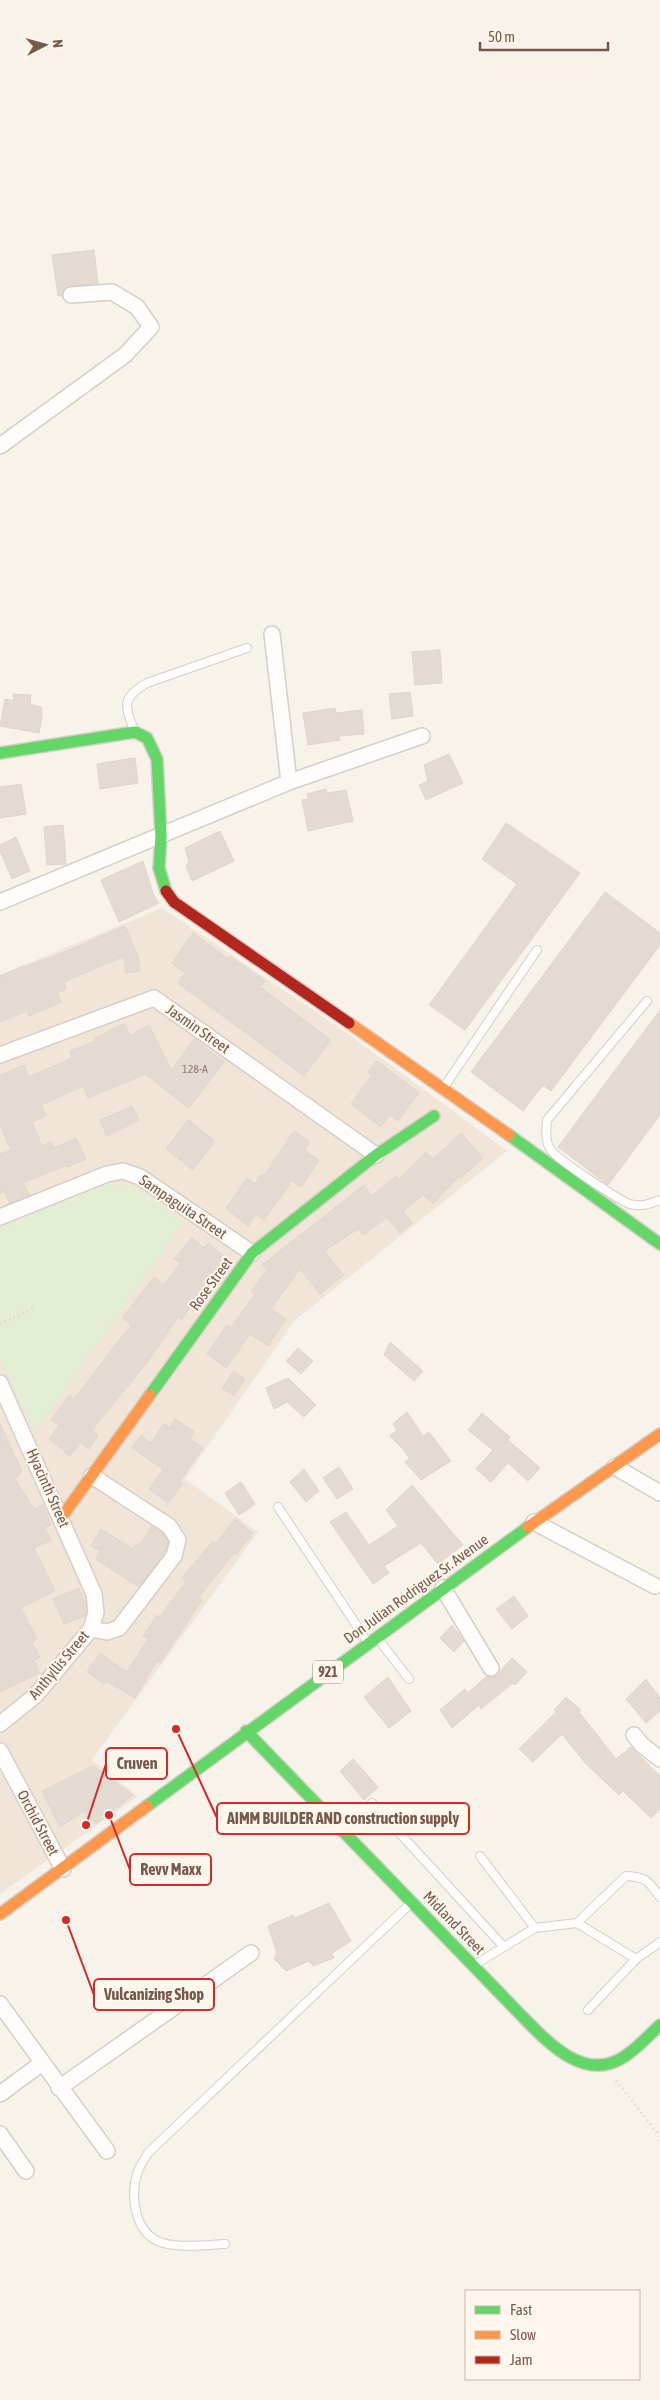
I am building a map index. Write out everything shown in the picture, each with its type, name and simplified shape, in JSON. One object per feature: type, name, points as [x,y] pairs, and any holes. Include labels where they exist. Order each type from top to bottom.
[{"type":"street","points":[[0,446],[125,355],[150,327],[137,307],[112,292],[71,295]]},
{"type":"street","points":[[272,634],[289,782]]},
{"type":"street","points":[[0,753],[135,732],[143,734],[149,740],[157,759],[161,836],[158,868],[166,892],[174,902],[660,1244]]},
{"type":"street","points":[[0,902],[289,782],[422,736]]},
{"type":"street","name":"Jasmin Street","points":[[0,1055],[154,998],[376,1155]]},
{"type":"street","name":"Rose Street","points":[[61,1518],[252,1253],[376,1155],[434,1116]]},
{"type":"street","name":"Sampaguita Street","points":[[0,1217],[107,1174],[124,1171],[140,1177],[252,1253]]},
{"type":"street","name":"Hyacinth Street","points":[[0,1383],[94,1594]]},
{"type":"street","name":"Don Julian Rodriguez Sr. Avenue","points":[[0,1914],[246,1731],[534,1522],[660,1434]]},
{"type":"street","points":[[615,1467],[660,1493]]},
{"type":"street","points":[[90,1629],[107,1632],[119,1628],[174,1556],[178,1540],[169,1526],[92,1476]]},
{"type":"street","points":[[534,1522],[655,1586]]},
{"type":"street","points":[[443,1588],[491,1668]]},
{"type":"street","name":"Anthyllis Street","points":[[0,1724],[35,1696],[90,1629],[96,1612],[94,1594]]},
{"type":"street","name":"Midland Street","points":[[246,1731],[557,2048],[574,2060],[592,2066],[604,2064],[615,2061],[627,2054],[660,2025]]},
{"type":"street","points":[[634,1735],[642,1745],[660,1759]]},
{"type":"street","name":"Orchid Street","points":[[0,1751],[63,1869]]},
{"type":"street","points":[[59,2088],[251,1953]]},
{"type":"street","points":[[0,2004],[59,2088],[107,2151]]},
{"type":"street","points":[[0,2094],[42,2063]]},
{"type":"street","points":[[0,2134],[26,2171]]},
{"type":"lane","points":[[135,732],[126,709],[127,699],[132,692],[147,683],[247,648]]},
{"type":"lane","points":[[442,1089],[537,950]]},
{"type":"lane","points":[[647,1001],[548,1120],[546,1134],[551,1150],[613,1196],[630,1204],[644,1206],[660,1200]]},
{"type":"lane","points":[[278,1507],[372,1640],[409,1679]]},
{"type":"lane","points":[[372,1802],[504,1947]]},
{"type":"lane","points":[[480,1856],[534,1928]]},
{"type":"lane","points":[[474,1965],[534,1928],[577,1923],[626,1876],[638,1876],[648,1880],[660,1897]]},
{"type":"lane","points":[[225,2244],[192,2245],[164,2243],[154,2240],[138,2221],[134,2196],[137,2172],[148,2153],[412,1901]]},
{"type":"lane","points":[[577,1923],[636,1959]]},
{"type":"lane","points":[[588,2010],[636,1959],[660,1942]]},
{"type":"path","points":[[0,1324],[36,1307]]},
{"type":"path","points":[[604,2064],[660,2136]]},
{"type":"shaded area","points":[[162,908],[347,1033],[507,1151],[295,1320],[185,1479],[258,1532],[92,1760],[138,1796],[0,1894],[0,975]]},
{"type":"green space","points":[[109,1184],[131,1187],[141,1191],[158,1202],[183,1223],[35,1433],[0,1359],[0,1228]]},
{"type":"building","points":[[94,250],[98,284],[70,286],[63,291],[62,296],[58,296],[52,255]]},
{"type":"building","points":[[440,650],[442,683],[415,685],[412,652]]},
{"type":"building","points":[[410,692],[413,716],[392,719],[389,694]]},
{"type":"building","points":[[13,694],[31,695],[30,704],[41,707],[42,717],[39,733],[0,726],[5,699],[14,701]]},
{"type":"building","points":[[335,708],[336,713],[362,710],[364,734],[339,736],[340,740],[308,745],[303,713]]},
{"type":"building","points":[[449,754],[463,783],[426,800],[419,785],[428,781],[424,765]]},
{"type":"building","points":[[135,758],[138,783],[100,789],[97,764]]},
{"type":"building","points":[[21,784],[26,814],[0,818],[0,787]]},
{"type":"building","points":[[326,789],[327,793],[346,790],[353,821],[308,831],[302,800],[308,799],[307,794]]},
{"type":"building","points":[[506,823],[580,873],[465,1030],[429,1005],[517,884],[482,859]]},
{"type":"building","points":[[63,825],[66,864],[47,865],[44,827]]},
{"type":"building","points":[[220,831],[234,861],[192,881],[186,866],[189,862],[185,848]]},
{"type":"building","points":[[16,837],[30,871],[12,879],[0,851],[0,845]]},
{"type":"building","points":[[143,861],[154,896],[159,903],[119,922],[101,880]]},
{"type":"building","points":[[605,892],[660,933],[660,945],[551,1091],[543,1085],[523,1111],[471,1072]]},
{"type":"building","points":[[125,926],[138,956],[140,971],[126,973],[124,956],[64,982],[66,989],[57,993],[61,1002],[29,1016],[27,1011],[0,1022],[0,976],[23,966],[53,957]]},
{"type":"building","points":[[193,933],[228,959],[230,956],[265,981],[260,987],[331,1040],[304,1076],[178,983],[185,973],[172,963]]},
{"type":"building","points":[[660,1010],[660,1115],[608,1185],[558,1147]]},
{"type":"building","points":[[124,1023],[130,1035],[149,1025],[171,1070],[194,1039],[224,1062],[189,1108],[145,1074],[88,1098],[83,1086],[41,1105],[46,1116],[32,1122],[42,1146],[51,1142],[54,1148],[76,1138],[86,1159],[67,1167],[66,1165],[23,1183],[29,1195],[10,1203],[4,1191],[0,1194],[0,1154],[11,1150],[0,1125],[0,1075],[24,1065],[29,1077],[72,1058],[70,1051],[96,1041],[95,1038]]},
{"type":"building","points":[[377,1061],[419,1093],[398,1121],[390,1115],[381,1127],[351,1104],[372,1075],[368,1072]]},
{"type":"building","points":[[132,1106],[139,1120],[107,1136],[100,1120]]},
{"type":"building","points":[[188,1120],[215,1141],[193,1170],[166,1149]]},
{"type":"building","points":[[294,1131],[310,1142],[304,1150],[319,1160],[301,1187],[292,1181],[264,1220],[256,1214],[248,1226],[226,1208],[247,1178],[255,1184],[262,1174],[264,1176]]},
{"type":"building","points":[[461,1133],[483,1158],[461,1178],[459,1176],[433,1204],[423,1195],[403,1211],[412,1223],[400,1233],[387,1217],[363,1235],[358,1229],[324,1251],[344,1275],[320,1294],[300,1269],[271,1309],[286,1319],[268,1346],[250,1334],[226,1368],[207,1354],[227,1325],[231,1328],[255,1294],[251,1291],[267,1270],[262,1265],[364,1185],[372,1196],[396,1176],[399,1179],[426,1152],[433,1159]]},
{"type":"building","points":[[192,1238],[204,1248],[208,1243],[228,1260],[198,1295],[182,1319],[178,1317],[149,1360],[92,1430],[98,1436],[89,1449],[80,1442],[70,1456],[49,1439],[59,1426],[51,1419],[70,1395],[74,1399],[131,1325],[122,1318],[154,1277],[164,1285],[180,1263],[174,1259]]},
{"type":"building","points":[[390,1342],[423,1371],[414,1381],[384,1355]]},
{"type":"building","points":[[298,1348],[313,1361],[301,1374],[286,1361]]},
{"type":"building","points":[[234,1371],[245,1379],[234,1396],[222,1388]]},
{"type":"building","points":[[288,1378],[316,1405],[304,1417],[287,1402],[274,1409],[266,1388]]},
{"type":"building","points":[[407,1412],[423,1436],[429,1432],[451,1461],[421,1480],[405,1462],[410,1459],[403,1449],[390,1436],[397,1430],[393,1424]]},
{"type":"building","points":[[482,1413],[510,1437],[508,1440],[540,1468],[528,1481],[508,1463],[491,1482],[476,1469],[493,1450],[468,1430]]},
{"type":"building","points":[[175,1419],[194,1432],[190,1439],[203,1448],[180,1481],[183,1483],[168,1503],[149,1489],[163,1469],[132,1448],[141,1435],[151,1443],[164,1424],[169,1428]]},
{"type":"building","points":[[0,1424],[22,1471],[15,1479],[34,1509],[43,1505],[51,1525],[44,1527],[51,1540],[34,1548],[55,1591],[21,1608],[37,1639],[32,1642],[40,1657],[34,1661],[40,1673],[0,1692]]},
{"type":"building","points":[[339,1467],[353,1489],[337,1499],[323,1478]]},
{"type":"building","points":[[304,1469],[319,1491],[306,1502],[290,1482]]},
{"type":"building","points":[[241,1482],[255,1504],[239,1515],[225,1493]]},
{"type":"building","points":[[412,1485],[463,1545],[438,1564],[421,1543],[384,1566],[389,1573],[373,1584],[330,1522],[346,1512],[369,1545],[398,1526],[386,1510]]},
{"type":"building","points":[[235,1519],[253,1533],[236,1555],[234,1553],[199,1597],[202,1600],[160,1663],[157,1661],[135,1698],[106,1681],[104,1684],[87,1672],[100,1653],[127,1672],[148,1639],[143,1636],[157,1615],[160,1617],[186,1582],[182,1578],[213,1541],[215,1544]]},
{"type":"building","points":[[152,1526],[162,1533],[168,1542],[165,1552],[139,1587],[96,1559],[100,1551],[91,1546],[101,1529],[133,1549],[136,1544],[139,1546]]},
{"type":"building","points":[[79,1588],[86,1606],[85,1616],[64,1624],[53,1599]]},
{"type":"building","points":[[514,1596],[528,1616],[512,1629],[496,1609]]},
{"type":"building","points":[[452,1625],[464,1641],[454,1652],[440,1638]]},
{"type":"building","points":[[512,1658],[527,1672],[515,1685],[513,1683],[481,1709],[479,1705],[452,1728],[440,1710],[465,1689],[468,1693],[487,1676],[496,1676]]},
{"type":"building","points":[[388,1677],[411,1711],[389,1728],[364,1697]]},
{"type":"building","points":[[646,1679],[660,1698],[660,1711],[646,1723],[626,1699]]},
{"type":"building","points":[[566,1697],[581,1710],[579,1712],[616,1759],[631,1747],[660,1776],[660,1809],[651,1818],[623,1791],[619,1795],[586,1764],[562,1734],[533,1762],[519,1749],[556,1712],[554,1710]]},
{"type":"building","points":[[353,1759],[378,1787],[364,1800],[340,1771]]},
{"type":"building","points":[[93,1766],[133,1795],[96,1824],[83,1812],[60,1827],[42,1791]]},
{"type":"building","points":[[329,1903],[351,1941],[332,1953],[334,1958],[313,1966],[309,1961],[286,1971],[274,1959],[277,1953],[268,1926],[293,1915],[295,1918]]},
{"type":"traffic: fast","points":[[0,753],[135,732],[147,738],[157,759],[161,836],[159,868],[166,891]]},
{"type":"traffic: fast","points":[[150,1395],[252,1253],[376,1155],[434,1116]]},
{"type":"traffic: fast","points":[[509,1135],[660,1244]]},
{"type":"traffic: fast","points":[[147,1806],[528,1527]]},
{"type":"traffic: fast","points":[[246,1731],[527,2022],[564,2054],[592,2065],[607,2064],[627,2055],[660,2025]]},
{"type":"traffic: slow","points":[[349,1023],[509,1135]]},
{"type":"traffic: slow","points":[[61,1518],[150,1395]]},
{"type":"traffic: slow","points":[[528,1527],[660,1434]]},
{"type":"traffic: slow","points":[[0,1914],[147,1806]]},
{"type":"traffic: jam","points":[[166,891],[174,902],[349,1023]]},
{"type":"place","name":"AIMM BUILDER AND construction supply","points":[[176,1729]]},
{"type":"place","name":"Revv Maxx","points":[[109,1815]]},
{"type":"place","name":"Cruven","points":[[86,1825]]},
{"type":"place","name":"Vulcanizing Shop","points":[[66,1920]]}]
